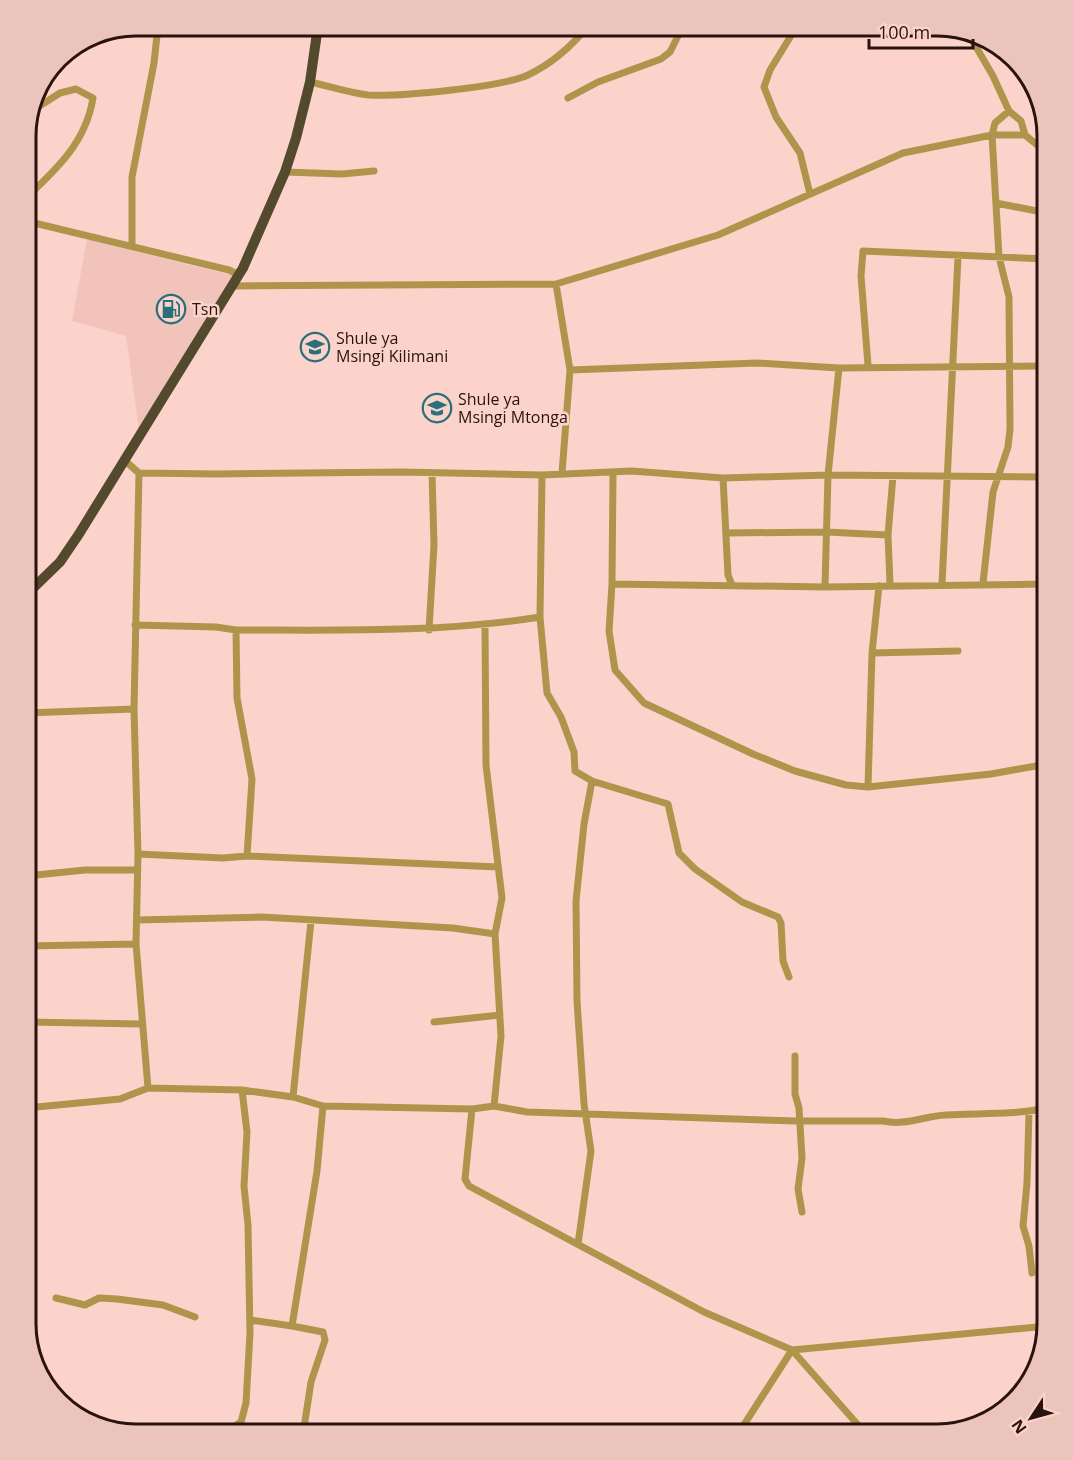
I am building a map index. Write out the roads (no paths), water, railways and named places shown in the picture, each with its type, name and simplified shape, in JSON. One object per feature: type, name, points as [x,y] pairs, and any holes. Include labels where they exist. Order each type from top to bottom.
[{"type":"highway","points":[[36,585],[60,562],[239,274],[285,172],[310,82],[317,36]]},
{"type":"street","points":[[132,246],[132,177],[154,63],[157,36]]},
{"type":"street","points":[[310,82],[368,95],[426,92],[505,81],[526,76],[554,61],[578,36]]},
{"type":"street","points":[[568,98],[598,81],[661,59],[670,52],[678,36]]},
{"type":"street","points":[[791,36],[770,70],[764,87],[776,117],[800,153],[810,194]]},
{"type":"street","points":[[974,43],[993,76],[1009,111],[1021,121],[1024,135]]},
{"type":"street","points":[[36,188],[71,154],[83,132],[93,98],[76,89],[60,93],[42,104]]},
{"type":"street","points":[[982,583],[997,476],[1008,447],[1010,429],[1009,297],[999,257],[992,135],[995,123],[1009,111]]},
{"type":"street","points":[[232,286],[556,284],[718,235],[903,153],[992,135],[1024,135],[1037,145]]},
{"type":"street","points":[[285,172],[342,174],[374,171]]},
{"type":"street","points":[[996,203],[1037,211]]},
{"type":"street","points":[[36,223],[239,274]]},
{"type":"street","points":[[868,365],[862,295],[863,251],[958,257],[1037,259]]},
{"type":"street","points":[[942,584],[958,257]]},
{"type":"street","points":[[556,284],[570,370],[566,392],[562,472]]},
{"type":"street","points":[[570,370],[757,363],[839,368],[868,365],[1037,365]]},
{"type":"street","points":[[825,587],[828,475],[839,368]]},
{"type":"street","points":[[124,460],[139,473],[542,475],[562,472],[613,474],[632,471],[723,478],[828,475],[1037,477]]},
{"type":"street","points":[[139,473],[135,625],[138,855],[136,944],[148,1088]]},
{"type":"street","points":[[429,630],[434,545],[432,473]]},
{"type":"street","points":[[613,474],[612,584],[609,631],[615,669],[644,703],[795,771],[822,780],[868,787],[991,774],[1037,766]]},
{"type":"street","points":[[542,475],[540,617],[547,693],[561,717],[574,752],[575,771],[592,781],[668,804],[679,853],[695,869],[742,902],[778,917],[781,923],[783,961],[789,977]]},
{"type":"street","points":[[890,584],[888,536],[893,476]]},
{"type":"street","points":[[723,478],[729,575],[732,585]]},
{"type":"street","points":[[726,533],[825,532],[888,536]]},
{"type":"street","points":[[612,584],[825,587],[890,584],[1037,584]]},
{"type":"street","points":[[868,787],[872,652],[879,586]]},
{"type":"street","points":[[135,625],[216,627],[236,630],[429,630],[485,626],[540,617]]},
{"type":"street","points":[[485,626],[486,765],[502,898],[495,934],[501,1036],[494,1106]]},
{"type":"street","points":[[236,630],[237,698],[252,779],[246,856]]},
{"type":"street","points":[[872,652],[958,651]]},
{"type":"street","points":[[36,713],[135,709]]},
{"type":"street","points":[[578,1244],[591,1151],[584,1104],[577,1001],[576,901],[584,824],[592,781]]},
{"type":"street","points":[[138,855],[223,858],[246,856],[498,867]]},
{"type":"street","points":[[36,875],[85,870],[137,870]]},
{"type":"street","points":[[137,920],[262,917],[453,928],[495,934]]},
{"type":"street","points":[[293,1097],[311,921]]},
{"type":"street","points":[[36,946],[136,944]]},
{"type":"street","points":[[434,1022],[500,1016]]},
{"type":"street","points":[[36,1022],[142,1024]]},
{"type":"street","points":[[795,1056],[795,1095],[800,1122],[802,1158],[798,1189],[802,1212]]},
{"type":"street","points":[[36,1107],[120,1099],[148,1088],[242,1090],[293,1097],[323,1106],[472,1109],[494,1106],[527,1112],[800,1122],[883,1121],[895,1124],[943,1115],[1037,1110]]},
{"type":"street","points":[[238,1424],[241,1422],[246,1403],[250,1320],[248,1225],[244,1186],[248,1132],[242,1090]]},
{"type":"street","points":[[292,1326],[318,1171],[323,1106]]},
{"type":"street","points":[[472,1109],[465,1179],[469,1186],[704,1312],[792,1350],[857,1424]]},
{"type":"street","points":[[1029,1112],[1028,1183],[1023,1226],[1029,1246],[1032,1273]]},
{"type":"street","points":[[56,1298],[85,1305],[99,1298],[163,1305],[195,1317]]},
{"type":"street","points":[[250,1320],[323,1332],[324,1340],[311,1382],[305,1424]]},
{"type":"street","points":[[792,1350],[1037,1327]]},
{"type":"street","points":[[744,1424],[792,1350]]},
{"type":"place","name":"Tsn","points":[[171,309]]},
{"type":"place","name":"Shule ya Msingi Kilimani","points":[[315,347]]},
{"type":"place","name":"Shule ya Msingi Mtonga","points":[[437,408]]}]
